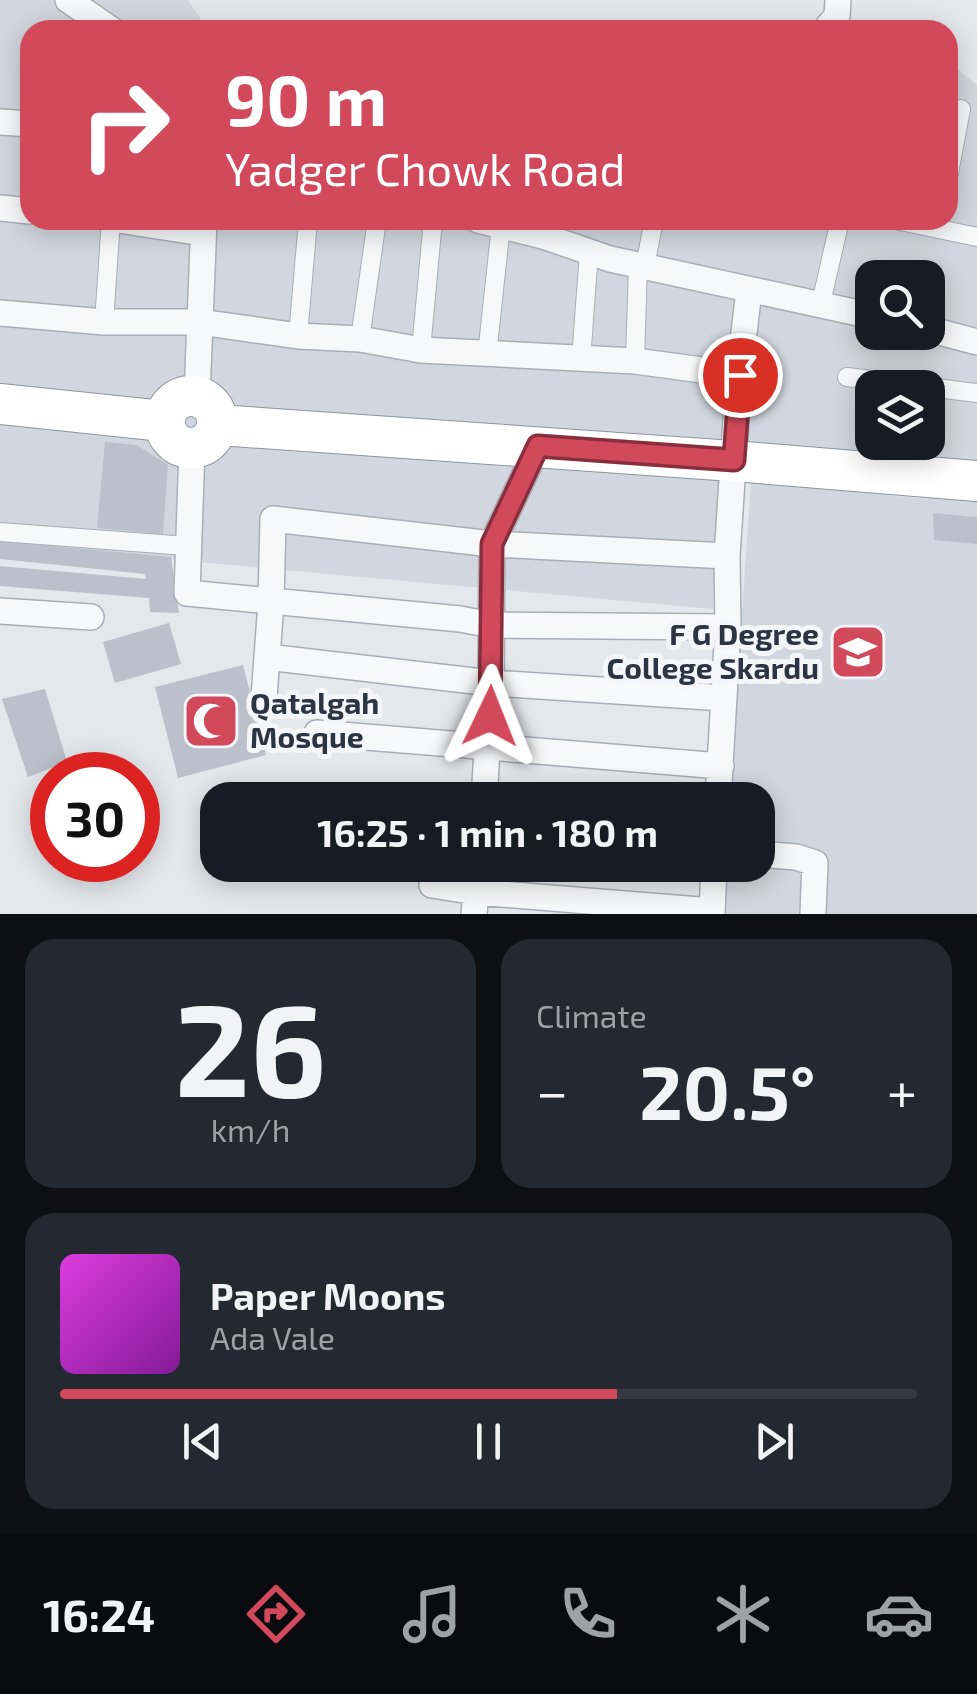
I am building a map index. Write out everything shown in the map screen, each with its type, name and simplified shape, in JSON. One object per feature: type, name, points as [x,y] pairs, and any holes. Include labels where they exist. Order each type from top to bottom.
[{"type":"highway","points":[[0,404],[163,421],[178,445],[202,423],[977,481]]},
{"type":"street","points":[[68,0],[97,20]]},
{"type":"street","points":[[958,125],[961,109]]},
{"type":"street","points":[[104,322],[109,230]]},
{"type":"street","points":[[203,230],[202,423],[187,546],[187,593],[492,625],[728,627]]},
{"type":"street","points":[[298,336],[307,230]]},
{"type":"street","points":[[360,339],[375,230]]},
{"type":"street","points":[[421,350],[432,230]]},
{"type":"street","points":[[487,355],[489,230]]},
{"type":"street","points":[[516,230],[641,266],[855,312]]},
{"type":"street","points":[[635,361],[641,266],[651,230]]},
{"type":"street","points":[[821,303],[838,230]]},
{"type":"street","points":[[581,360],[589,252]]},
{"type":"street","points":[[720,782],[728,627],[727,556],[749,290]]},
{"type":"street","points":[[0,312],[104,322],[200,322],[298,336],[360,339],[421,350],[635,361],[740,375]]},
{"type":"street","points":[[945,334],[977,342]]},
{"type":"street","points":[[847,377],[977,393]]},
{"type":"street","points":[[485,782],[492,544],[538,446]]},
{"type":"street","points":[[264,698],[272,603],[272,520],[492,544],[727,556]]},
{"type":"street","points":[[0,532],[187,546]]},
{"type":"street","points":[[0,611],[91,617]]},
{"type":"street","points":[[267,657],[491,683],[724,698]]},
{"type":"street","points":[[317,733],[488,750],[721,766]]},
{"type":"street","points":[[775,856],[815,863],[813,914]]},
{"type":"street","points":[[432,885],[475,903],[712,912],[713,882]]},
{"type":"shaded area","points":[[0,0],[188,0],[201,20],[20,20],[20,230],[958,230],[958,70],[977,85],[977,914],[721,914],[724,882],[775,882],[775,782],[730,782],[751,482],[927,499],[926,460],[945,460],[945,370],[855,370],[855,458],[750,460],[715,547],[713,609],[0,544]]},
{"type":"building","points":[[105,442],[137,445],[168,465],[163,534],[97,528]]},
{"type":"building","points":[[933,513],[977,517],[977,544],[934,540]]},
{"type":"building","points":[[0,541],[171,557],[179,613],[150,612],[149,598],[0,586],[0,566],[146,579],[145,574],[0,559]]},
{"type":"building","points":[[169,623],[181,664],[115,683],[103,642]]},
{"type":"building","name":"Qatalgah Mosque","points":[[243,665],[266,755],[178,778],[155,687]]},
{"type":"building","points":[[45,689],[64,752],[30,752],[28,777],[2,699]]},
{"type":"place","name":"F G Degree College Skardu","points":[[858,652]]},
{"type":"place","name":"Qatalgah Mosque","points":[[211,721]]},
{"type":"route","points":[[490,716],[492,544],[538,446],[734,460],[740,375]]}]
